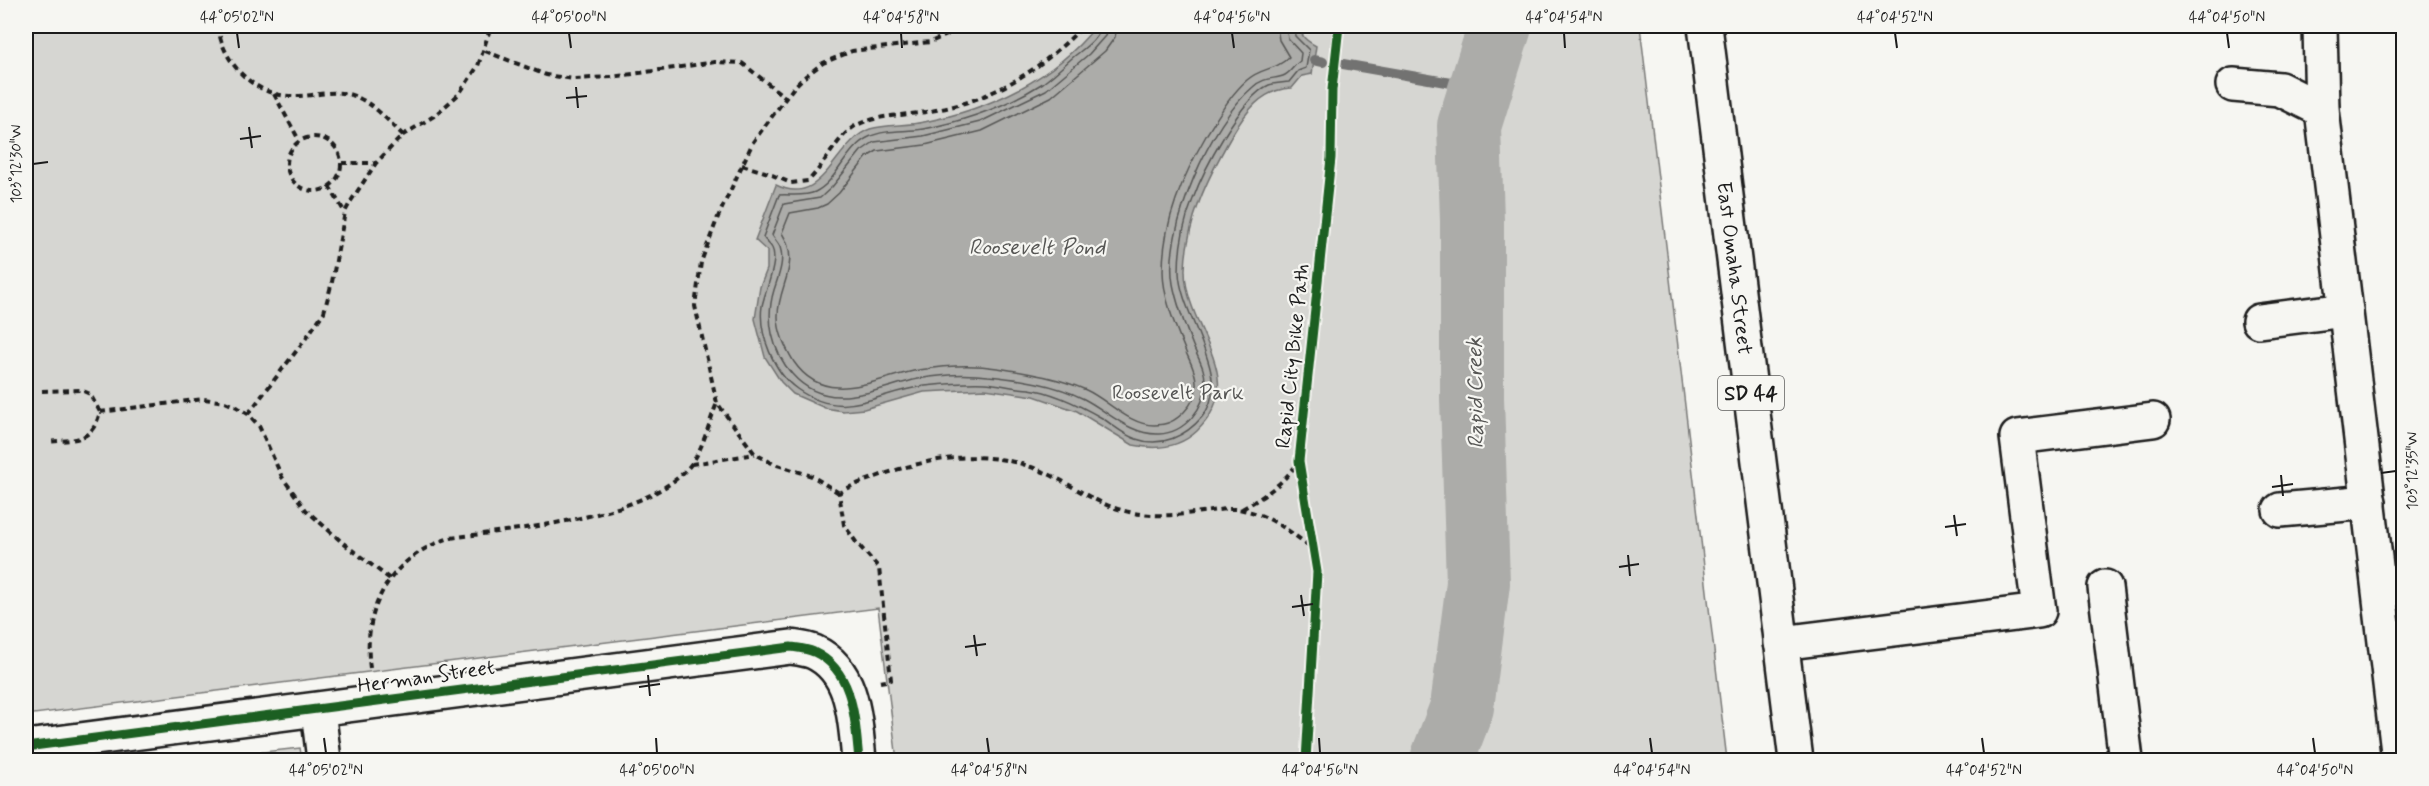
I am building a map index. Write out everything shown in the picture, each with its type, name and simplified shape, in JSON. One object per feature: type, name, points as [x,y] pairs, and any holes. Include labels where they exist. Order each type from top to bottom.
[{"type":"street","name":"East Omaha Street","points":[[1705,26],[1796,760]]},
{"type":"street","points":[[2320,26],[2322,110],[2399,760]]},
{"type":"street","points":[[2233,85],[2280,89],[2322,110]]},
{"type":"street","points":[[2259,321],[2346,310]]},
{"type":"street","points":[[1781,643],[2039,611],[2017,437],[2153,420]]},
{"type":"street","points":[[2280,510],[2369,502]]},
{"type":"street","points":[[2105,587],[2126,760]]},
{"type":"street","name":"Herman Street","points":[[26,747],[791,647],[813,651],[828,661],[843,677],[848,693]]},
{"type":"street","points":[[848,693],[855,721],[860,760]]},
{"type":"street","points":[[318,710],[324,760]]},
{"type":"path","points":[[218,26],[224,46],[237,69],[252,83],[273,94],[294,97],[348,94],[369,103],[403,135]]},
{"type":"path","points":[[248,414],[324,312],[345,212],[376,162],[403,135],[434,116],[459,94],[478,66],[485,51],[491,26]]},
{"type":"path","points":[[848,693],[878,682],[891,681],[879,568],[844,525],[839,493],[812,476],[774,464],[755,454],[717,403],[697,317],[696,294],[701,262],[742,165],[761,131],[803,78],[832,58],[863,49],[930,42],[969,26]]},
{"type":"path","points":[[742,165],[791,183],[808,181],[852,128],[867,120],[940,110],[979,99],[1017,80],[1039,65],[1067,43],[1083,26]]},
{"type":"path","points":[[485,51],[546,75],[574,79],[612,77],[715,62],[742,63],[786,98]]},
{"type":"path","points":[[273,94],[300,141]]},
{"type":"path","points":[[309,136],[325,138],[338,150],[342,163],[339,176],[329,186],[318,191],[309,190],[301,188],[290,177],[288,155],[300,141],[309,136]]},
{"type":"path","points":[[342,163],[376,162]]},
{"type":"path","points":[[329,186],[345,212]]},
{"type":"path","points":[[42,391],[81,390],[90,394],[100,411]]},
{"type":"path","points":[[100,411],[204,399],[225,402],[248,414],[265,435],[282,477],[306,510],[343,543],[390,579]]},
{"type":"path","points":[[372,701],[368,633],[381,593],[390,579],[411,557],[438,542],[458,537],[535,528],[621,506],[653,494],[691,464],[700,448],[717,403]]},
{"type":"path","points":[[48,442],[86,436],[93,430],[100,411]]},
{"type":"path","points":[[691,464],[755,454]]},
{"type":"path","points":[[839,493],[857,483],[915,463],[956,458],[1002,458],[1041,471],[1093,501],[1123,511],[1165,515],[1241,509],[1279,524],[1313,549]]},
{"type":"path","points":[[1241,509],[1280,484],[1299,461]]},
{"type":"path","points":[[1312,538],[1316,561]]},
{"type":"green space","name":"Roosevelt Park","points":[[26,26],[1640,26],[1727,760],[897,760],[878,608],[26,715]]},
{"type":"green space","points":[[300,748],[302,760],[191,760]]},
{"type":"water","name":"Roosevelt Pond","points":[[1096,26],[1299,26],[1305,38],[1316,46],[1312,74],[1302,76],[1292,88],[1281,89],[1263,98],[1242,119],[1214,168],[1194,217],[1185,269],[1187,291],[1211,352],[1217,372],[1218,391],[1212,411],[1197,431],[1183,441],[1167,446],[1133,445],[1077,411],[1034,396],[985,389],[924,392],[864,409],[843,411],[825,408],[793,394],[781,382],[765,357],[755,319],[760,287],[767,269],[767,251],[755,240],[776,185],[792,190],[806,188],[828,171],[858,136],[870,129],[949,116],[973,109],[1019,89],[1061,62]]},
{"type":"waterway","name":"Rapid Creek","points":[[1442,760],[1462,707],[1478,583],[1472,398],[1472,221],[1469,126],[1500,26]]},
{"type":"waterway","points":[[1314,60],[1323,62]]},
{"type":"waterway","points":[[1343,64],[1480,88]]},
{"type":"cycle path","name":"Rapid City Bike Path","points":[[1306,760],[1317,572],[1299,461],[1331,158],[1332,90],[1339,26]]},
{"type":"cycle path","points":[[26,747],[791,647],[814,652],[828,661],[838,672],[845,685],[854,714],[859,760]]}]
